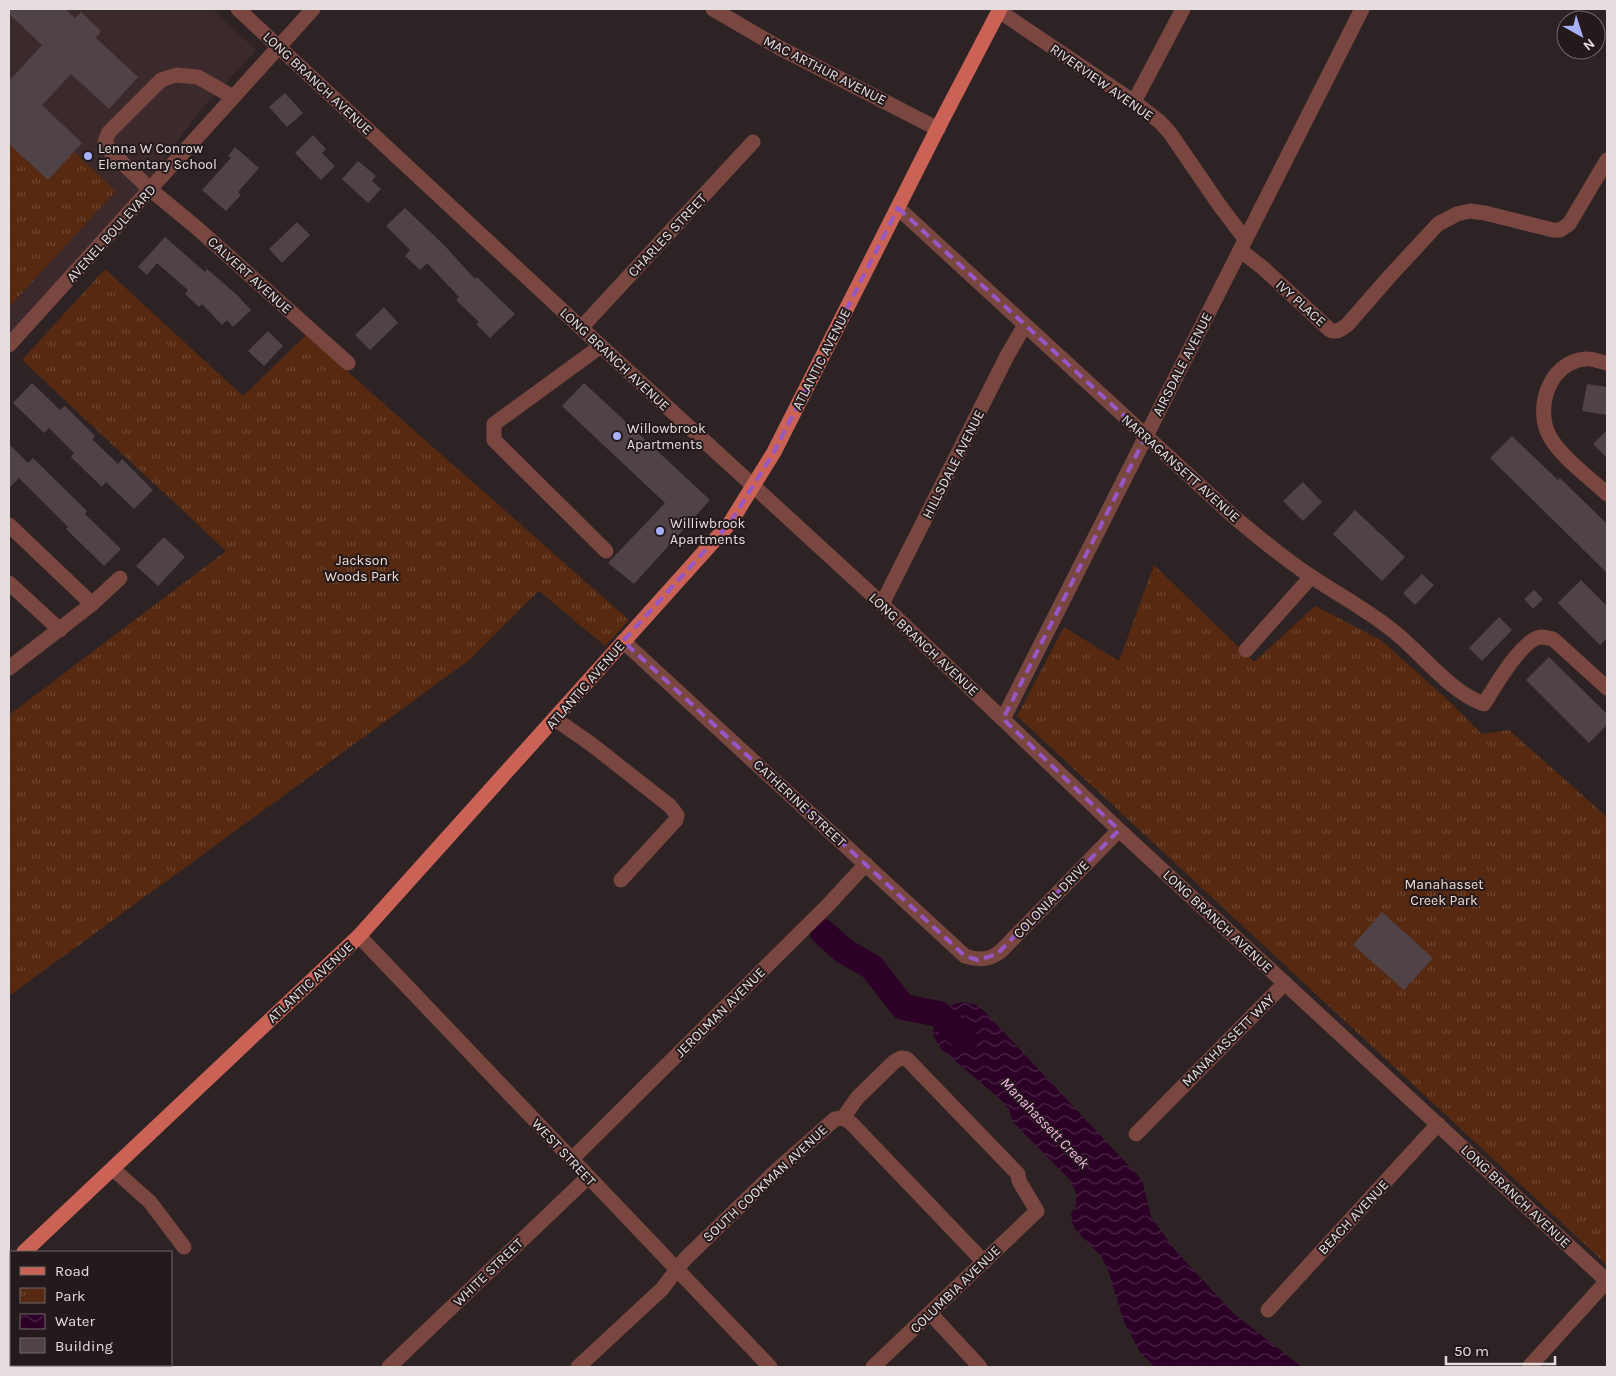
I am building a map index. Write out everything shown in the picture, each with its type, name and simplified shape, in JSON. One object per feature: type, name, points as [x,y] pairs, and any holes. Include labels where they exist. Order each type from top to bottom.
[{"type":"main road","name":"ATLANTIC AVENUE","points":[[25,1251],[359,936],[730,523],[779,444],[1000,10]]},
{"type":"street","name":"LONG BRANCH AVENUE","points":[[238,9],[581,328],[882,604],[1119,830],[1607,1281]]},
{"type":"street","name":"AVENEL BOULEVARD","points":[[9,345],[151,190],[312,9]]},
{"type":"street","name":"MAC ARTHUR AVENUE","points":[[713,9],[778,48],[938,130]]},
{"type":"street","points":[[1134,102],[1183,9]]},
{"type":"street","name":"AIRSDALE AVENUE","points":[[1003,719],[1362,9]]},
{"type":"street","name":"RIVERVIEW AVENUE","points":[[1000,10],[1160,122],[1170,133],[1220,206],[1243,245]]},
{"type":"street","name":"CALVERT AVENUE","points":[[232,97],[198,77],[176,75],[161,80],[109,132],[105,142],[110,152],[151,190],[204,234],[348,363]]},
{"type":"street","name":"CHARLES STREET","points":[[581,328],[753,142]]},
{"type":"street","name":"IVY PLACE","points":[[1243,245],[1263,268],[1334,332],[1341,330],[1348,324],[1422,241],[1446,218],[1470,211],[1553,230],[1565,227],[1569,224],[1607,160]]},
{"type":"street","name":"NARRAGANSETT AVENUE","points":[[898,208],[1233,516],[1311,577],[1374,616],[1394,631],[1463,694],[1484,704],[1498,680],[1513,660],[1531,641],[1541,637],[1553,639],[1607,688]]},
{"type":"street","name":"HILLSDALE AVENUE","points":[[882,604],[1008,354],[1025,325]]},
{"type":"street","points":[[601,346],[494,424],[494,440],[606,551]]},
{"type":"street","points":[[1607,363],[1584,359],[1572,362],[1558,372],[1547,391],[1543,419],[1549,435],[1567,458],[1607,494]]},
{"type":"street","points":[[9,525],[92,604]]},
{"type":"street","points":[[1246,650],[1311,577]]},
{"type":"street","points":[[9,668],[60,630],[120,578]]},
{"type":"street","points":[[9,583],[60,630]]},
{"type":"street","name":"CATHERINE STREET","points":[[623,641],[966,956],[978,960]]},
{"type":"street","points":[[554,719],[599,750],[670,806],[677,815],[676,820],[621,880]]},
{"type":"street","name":"COLONIAL DRIVE","points":[[978,960],[990,958],[1001,951],[1119,830]]},
{"type":"street","name":"JEROLMAN AVENUE","points":[[572,1159],[828,905],[866,864]]},
{"type":"street","name":"WEST STREET","points":[[359,936],[770,1367]]},
{"type":"street","name":"MANAHASSETT WAY","points":[[1136,1134],[1285,983]]},
{"type":"street","name":"COLUMBIA AVENUE","points":[[843,1118],[857,1098],[894,1062],[901,1058],[907,1059],[1018,1174],[1019,1181],[1037,1211],[873,1367]]},
{"type":"street","name":"SOUTH COOKMAN AVENUE","points":[[578,1367],[662,1289],[685,1259],[822,1129],[835,1119],[843,1118],[851,1123],[984,1262]]},
{"type":"street","name":"BEACH AVENUE","points":[[1268,1310],[1438,1124]]},
{"type":"street","points":[[113,1169],[150,1202],[184,1247]]},
{"type":"street","name":"WHITE STREET","points":[[389,1367],[588,1177]]},
{"type":"street","points":[[1529,1367],[1607,1281]]},
{"type":"street","points":[[930,1313],[980,1367]]},
{"type":"highlighted area","points":[[898,208],[1146,436],[1003,719],[1119,830],[997,954],[978,960],[965,956],[623,641],[730,523],[774,452]]},
{"type":"shaded area","name":"Lenna W Conrow Elementary School","points":[[9,9],[212,9],[256,50],[197,114],[137,198],[9,337]]},
{"type":"green space","points":[[9,144],[48,179],[74,152],[116,191],[9,307]]},
{"type":"green space","name":"Jackson Woods Park","points":[[105,269],[243,396],[306,335],[629,620],[605,646],[539,591],[468,661],[9,996],[9,715],[226,551],[22,360]]},
{"type":"green space","name":"Manahasset Creek Park","points":[[1154,565],[1254,662],[1315,606],[1381,640],[1451,703],[1482,734],[1509,730],[1607,817],[1607,1265],[1017,716],[1064,627],[1119,661]]},
{"type":"water","points":[[962,1002],[974,1004],[983,1010],[1142,1180],[1151,1217],[1175,1250],[1233,1313],[1302,1367],[1155,1367],[1140,1352],[1124,1322],[1109,1273],[1101,1256],[1078,1233],[1072,1223],[1071,1214],[1076,1205],[1076,1193],[1070,1180],[1013,1122],[1009,1109],[999,1098],[941,1049],[933,1035],[934,1025],[939,1014],[950,1005]]},
{"type":"building","points":[[9,9],[65,9],[75,18],[81,12],[101,31],[96,38],[138,77],[109,109],[71,74],[42,105],[82,143],[48,180],[9,144],[9,81],[42,45],[9,14]]},
{"type":"building","points":[[285,93],[303,113],[287,127],[269,107]]},
{"type":"building","points":[[313,135],[326,149],[322,153],[335,166],[321,180],[295,153]]},
{"type":"building","points":[[235,147],[259,168],[238,192],[241,195],[226,211],[202,190],[231,158],[228,156]]},
{"type":"building","points":[[358,161],[376,176],[372,181],[381,189],[368,203],[342,179]]},
{"type":"building","points":[[405,208],[444,245],[475,279],[477,277],[515,314],[490,338],[476,324],[479,322],[456,300],[459,297],[427,263],[420,270],[405,256],[410,250],[386,226]]},
{"type":"building","points":[[297,222],[310,235],[282,263],[269,249]]},
{"type":"building","points":[[165,237],[205,272],[207,269],[251,310],[233,327],[227,320],[222,325],[202,304],[199,307],[185,294],[188,290],[157,263],[147,275],[138,267]]},
{"type":"building","points":[[384,307],[398,323],[370,350],[355,335]]},
{"type":"building","points":[[268,331],[283,346],[264,366],[248,351]]},
{"type":"building","points":[[32,383],[60,410],[65,406],[95,436],[92,439],[118,464],[122,459],[153,490],[134,509],[106,482],[102,487],[71,457],[74,453],[49,428],[44,433],[13,403]]},
{"type":"building","points":[[584,383],[710,500],[634,584],[608,563],[665,503],[562,406]]},
{"type":"building","points":[[1587,384],[1607,387],[1607,415],[1582,411]]},
{"type":"building","points":[[1607,430],[1607,458],[1593,444]]},
{"type":"building","points":[[1512,436],[1558,480],[1560,478],[1607,524],[1607,573],[1490,458]]},
{"type":"building","points":[[9,444],[28,463],[33,458],[87,511],[85,514],[121,549],[104,566],[66,529],[68,527],[19,478],[9,488]]},
{"type":"building","points":[[1303,482],[1322,502],[1303,521],[1283,501]]},
{"type":"building","points":[[1355,510],[1405,557],[1382,581],[1333,534]]},
{"type":"building","points":[[164,537],[185,557],[158,586],[136,566]]},
{"type":"building","points":[[1422,574],[1434,585],[1415,605],[1403,593]]},
{"type":"building","points":[[1581,580],[1607,606],[1607,638],[1600,645],[1558,603]]},
{"type":"building","points":[[1534,590],[1543,599],[1533,609],[1524,599]]},
{"type":"building","points":[[1499,617],[1512,630],[1482,661],[1469,648]]},
{"type":"building","points":[[1549,657],[1607,714],[1607,725],[1589,743],[1526,680]]},
{"type":"building","points":[[1382,912],[1433,958],[1404,990],[1353,945]]},
{"type":"waterway","name":"Manahassett Creek","points":[[823,932],[844,951],[872,967],[903,1007],[939,1014],[965,1040]]},
{"type":"place","name":"Lenna W Conrow Elementary School","points":[[88,156]]},
{"type":"place","name":"Willowbrook Apartments","points":[[617,436]]},
{"type":"place","name":"Williwbrook Apartments","points":[[660,531]]}]
